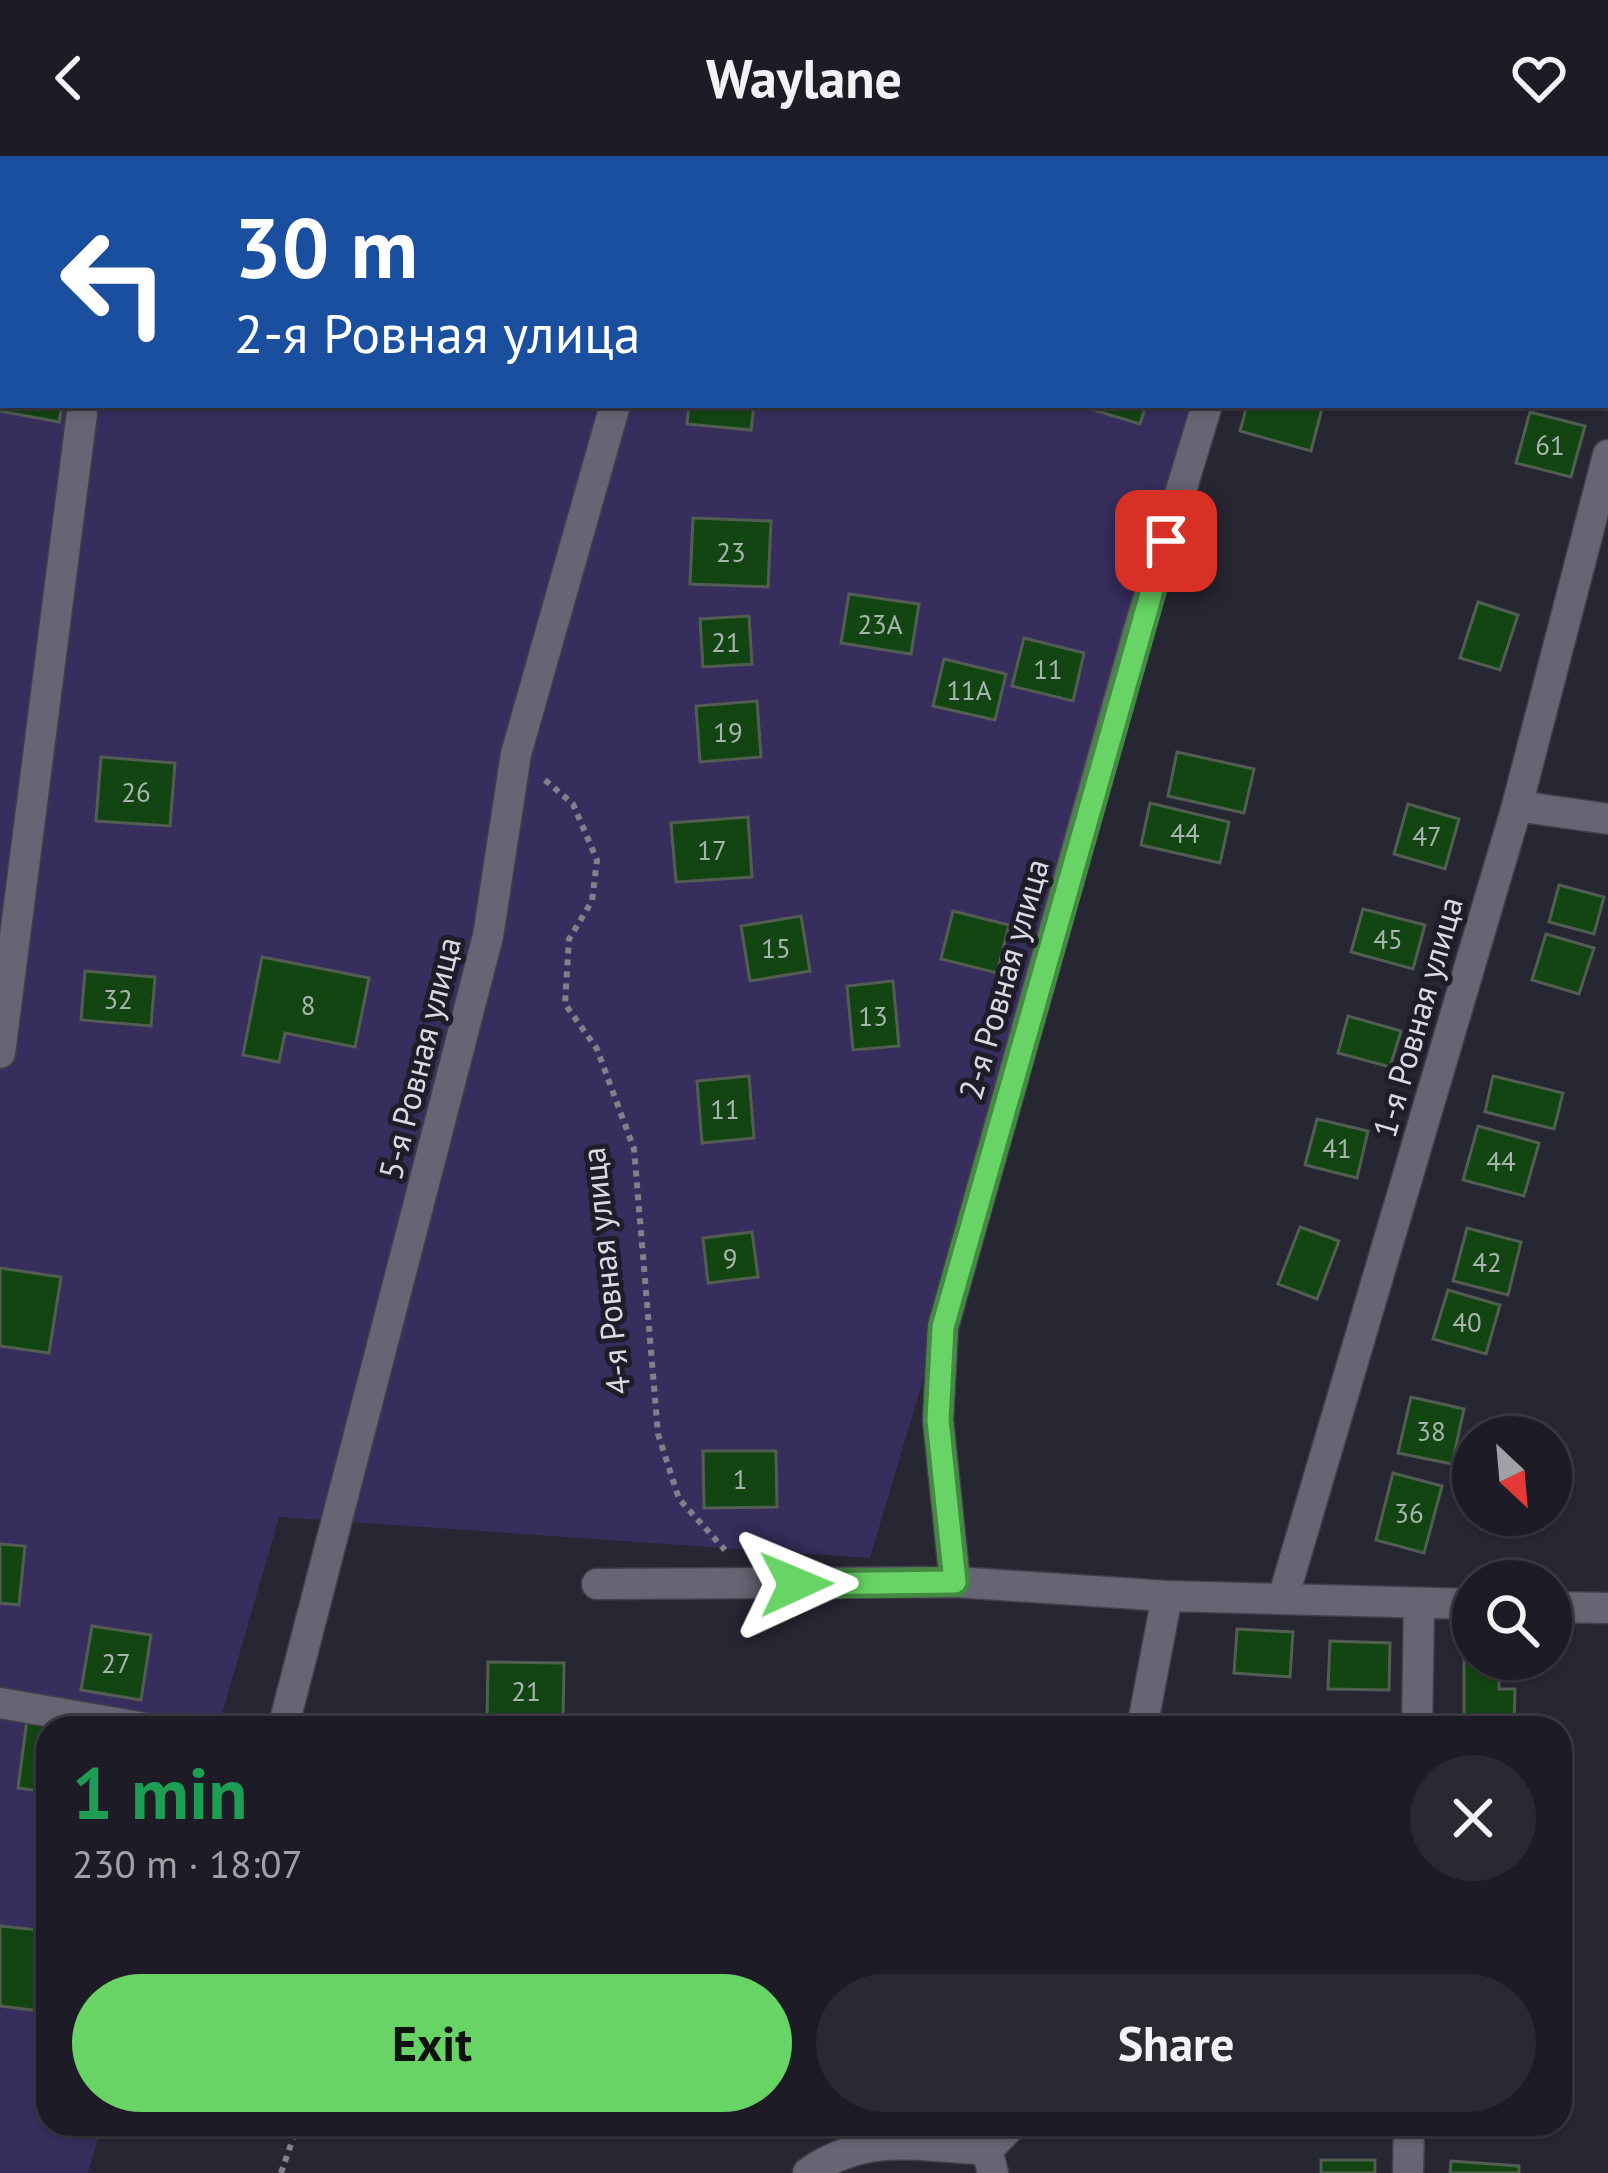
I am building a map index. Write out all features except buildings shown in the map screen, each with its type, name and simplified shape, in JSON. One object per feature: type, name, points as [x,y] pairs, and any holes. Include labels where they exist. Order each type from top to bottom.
[{"type":"street","points":[[0,1053],[83,408]]},
{"type":"street","name":"5-я Ровная улица","points":[[286,1716],[488,936],[516,754],[614,408]]},
{"type":"street","name":"2-я Ровная улица","points":[[955,1582],[938,1420],[943,1327],[1138,632],[1206,408]]},
{"type":"street","name":"1-я Ровная улица","points":[[1284,1595],[1517,806],[1608,455]]},
{"type":"street","points":[[1517,806],[1608,819]]},
{"type":"street","points":[[597,1584],[955,1582],[1167,1596],[1284,1595],[1452,1604]]},
{"type":"street","points":[[1144,1716],[1167,1596]]},
{"type":"street","points":[[1417,1716],[1419,1603]]},
{"type":"street","points":[[1572,1607],[1608,1608]]},
{"type":"street","points":[[0,1703],[75,1716]]},
{"type":"street","points":[[1408,2173],[1409,2136]]},
{"type":"street","points":[[808,2173],[838,2152],[870,2144],[990,2161]]},
{"type":"path","name":"4-я Ровная улица","points":[[516,754],[573,805],[597,860],[592,902],[569,939],[565,1004],[597,1048],[634,1149],[658,1434],[679,1499],[756,1584]]},
{"type":"path","points":[[281,2173],[294,2136]]},
{"type":"shaded area","points":[[0,408],[1211,408],[870,1558],[279,1517],[221,1716],[36,1716],[36,2136],[99,2136],[88,2173],[0,2173]]},
{"type":"route","points":[[796,1584],[955,1582],[938,1420],[943,1327],[1166,541]]}]
